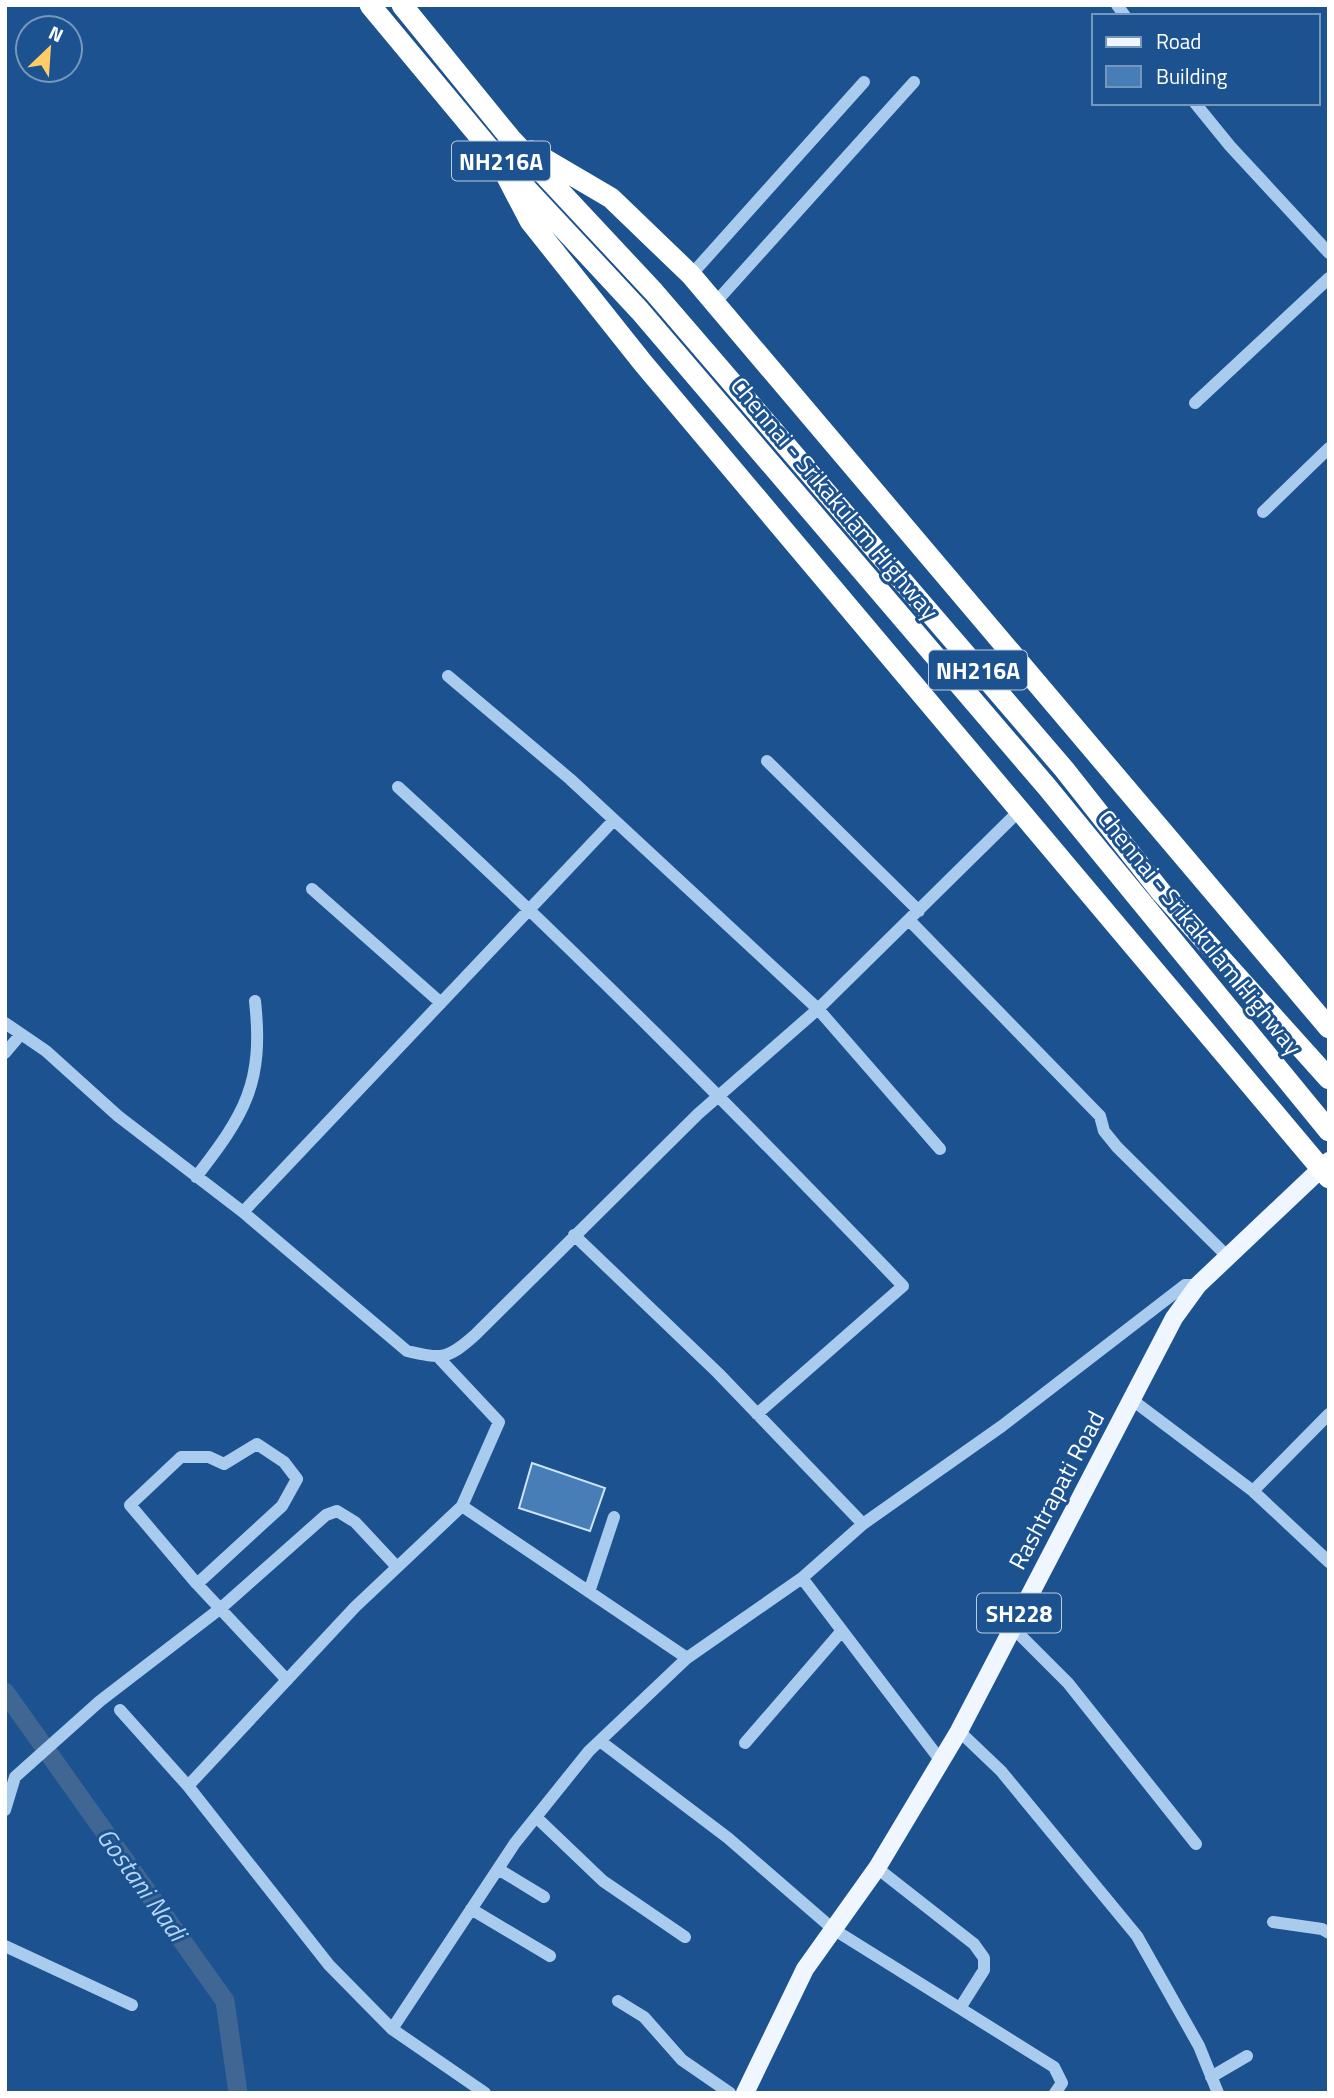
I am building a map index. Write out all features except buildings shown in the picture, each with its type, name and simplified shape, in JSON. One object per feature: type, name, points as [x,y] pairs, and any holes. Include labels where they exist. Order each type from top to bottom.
[{"type":"highway","name":"Chennai - Srikakulam Highway","points":[[370,5],[495,154],[649,321],[1047,787],[1329,1131]]},
{"type":"highway","name":"NH216A","points":[[402,5],[511,139],[654,292],[1064,769],[1161,892],[1329,1079]]},
{"type":"highway","points":[[511,139],[611,198],[691,275],[1329,1028]]},
{"type":"highway","points":[[495,154],[530,221],[643,363],[1018,812],[1326,1169]]},
{"type":"main road","name":"Rashtrapati Road","points":[[745,2093],[805,1969],[877,1868],[959,1731],[1174,1318],[1198,1285],[1326,1169]]},
{"type":"street","points":[[691,275],[864,82]]},
{"type":"street","points":[[715,303],[914,82]]},
{"type":"street","points":[[1197,105],[1230,146],[1329,253]]},
{"type":"street","points":[[1195,403],[1329,278]]},
{"type":"street","points":[[1263,512],[1329,448]]},
{"type":"street","points":[[448,676],[614,820],[818,1009],[940,1149]]},
{"type":"street","points":[[767,761],[1100,1116],[1104,1131],[1117,1147],[1228,1256]]},
{"type":"street","points":[[398,788],[531,909],[720,1095],[903,1286],[757,1414]]},
{"type":"street","points":[[440,1359],[456,1352],[475,1335],[574,1235],[720,1095],[818,1009],[1018,812]]},
{"type":"street","points":[[243,1212],[614,820]]},
{"type":"street","points":[[312,889],[441,1003]]},
{"type":"street","points":[[196,1177],[231,1131],[250,1093],[259,1042],[255,1000]]},
{"type":"street","points":[[5,1023],[243,1212],[407,1351],[440,1359],[499,1423],[462,1506],[397,1567],[188,1786]]},
{"type":"street","points":[[5,1053],[22,1034]]},
{"type":"street","points":[[574,1235],[757,1414],[863,1524]]},
{"type":"street","points":[[392,2029],[498,1869],[536,1817],[600,1741],[687,1658],[802,1578],[863,1524],[1002,1426],[1185,1285],[1198,1285]]},
{"type":"street","points":[[1131,1399],[1253,1491],[1329,1562]]},
{"type":"street","points":[[1253,1491],[1329,1414]]},
{"type":"street","points":[[197,1584],[282,1506],[297,1479],[284,1462],[257,1444],[224,1464],[209,1457],[181,1457],[130,1505],[197,1584],[287,1680]]},
{"type":"street","points":[[462,1506],[687,1658]]},
{"type":"street","points":[[5,1810],[15,1777],[100,1701],[221,1608],[326,1515],[338,1511],[355,1522],[397,1567]]},
{"type":"street","points":[[589,1592],[614,1517]]},
{"type":"street","points":[[802,1578],[840,1633],[941,1761]]},
{"type":"street","points":[[1012,1627],[1068,1683],[1196,1844]]},
{"type":"street","points":[[746,1743],[840,1633]]},
{"type":"street","points":[[120,1710],[188,1786],[329,1965],[392,2029],[485,2093]]},
{"type":"street","points":[[959,1731],[1001,1771],[1137,1936],[1199,2046],[1217,2093]]},
{"type":"street","points":[[600,1741],[728,1839],[833,1929],[1055,2067],[1062,2083],[1055,2093]]},
{"type":"street","points":[[536,1817],[604,1881],[685,1937]]},
{"type":"street","points":[[877,1868],[974,1944],[984,1958],[984,1970],[960,2008]]},
{"type":"street","points":[[498,1869],[544,1897]]},
{"type":"street","points":[[471,1909],[550,1955]]},
{"type":"street","points":[[1273,1922],[1327,1928]]},
{"type":"street","points":[[5,1946],[132,2005]]},
{"type":"street","points":[[618,2001],[644,2017],[682,2060],[730,2093]]},
{"type":"street","points":[[1211,2077],[1247,2056]]},
{"type":"waterway","name":"Gostani Nadi","points":[[5,1692],[225,2001],[238,2093]]}]
